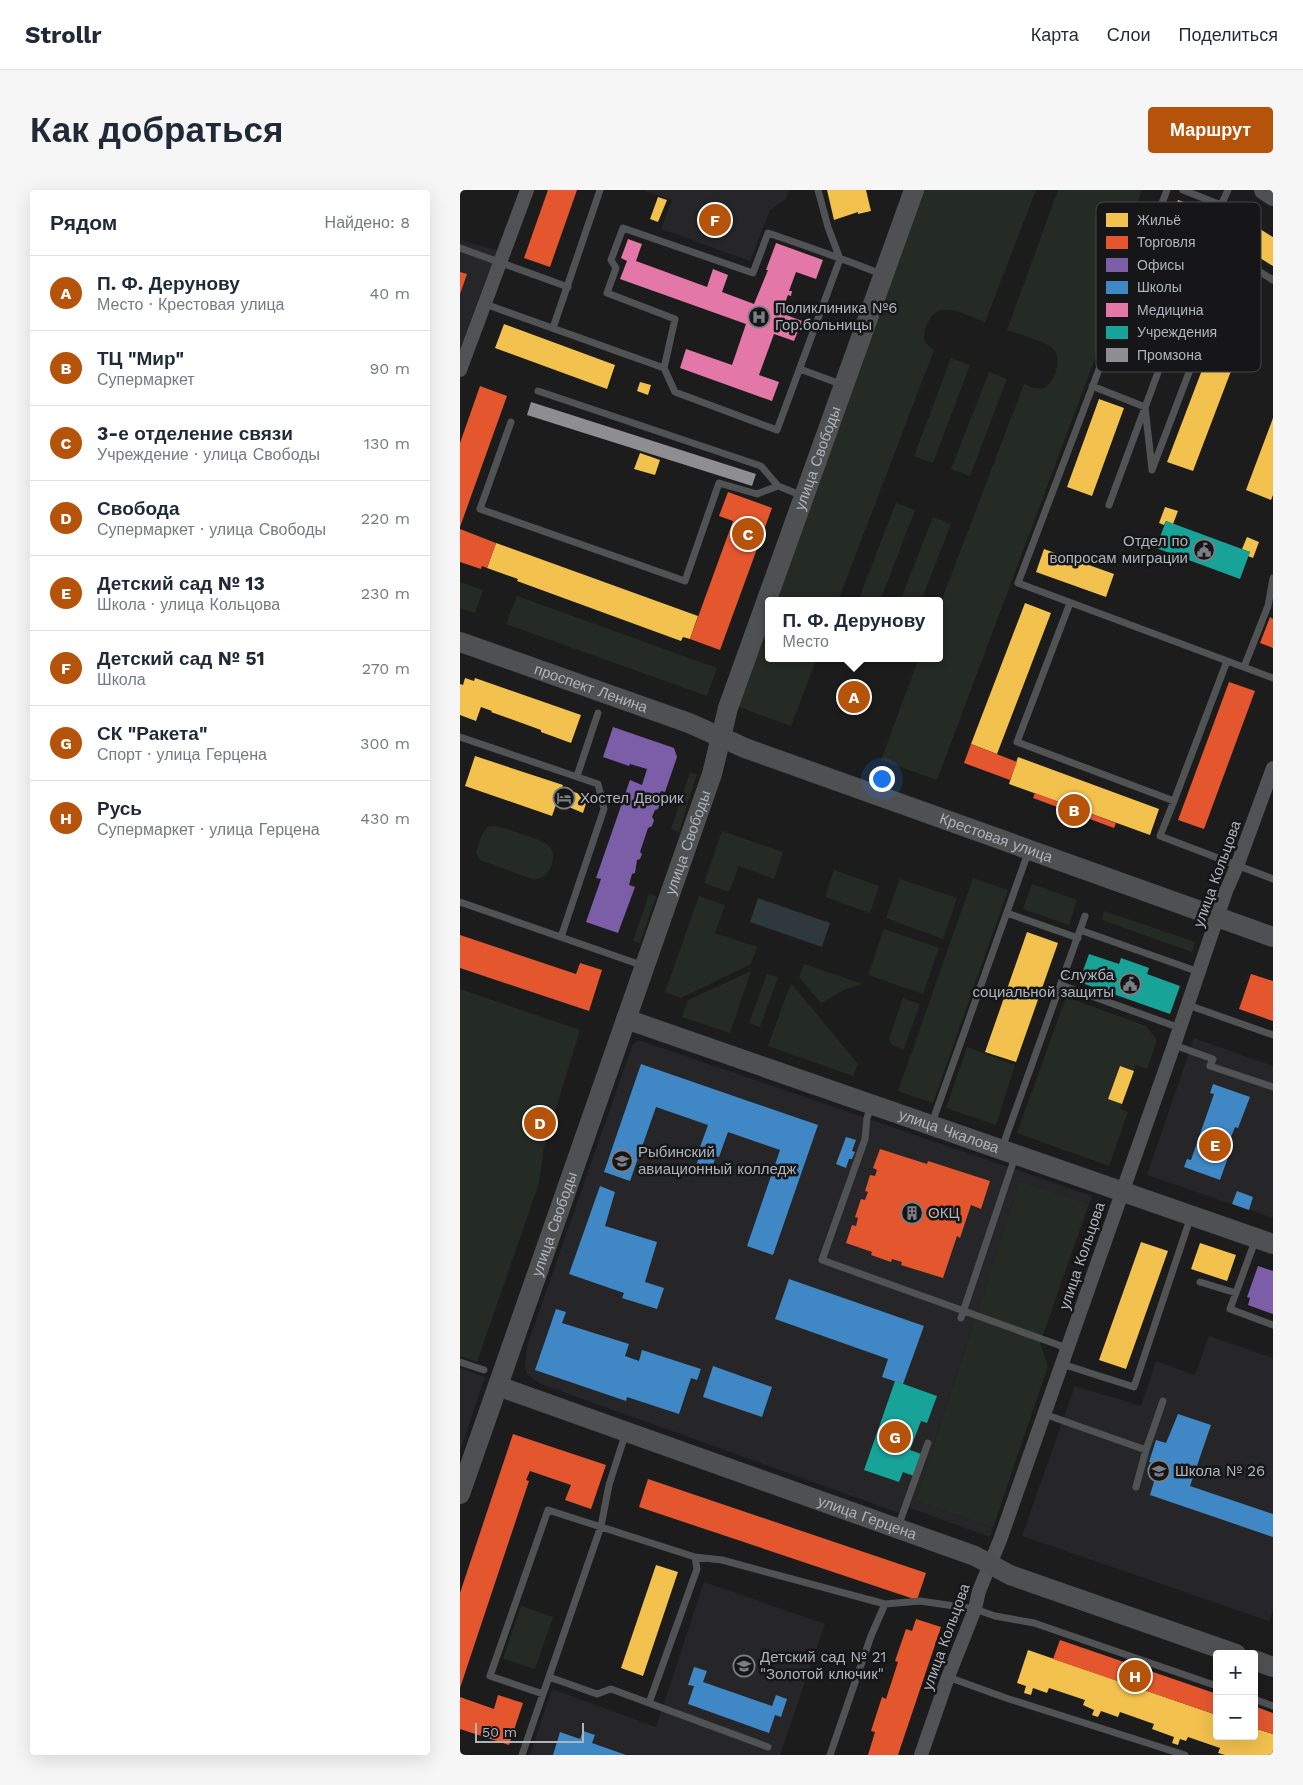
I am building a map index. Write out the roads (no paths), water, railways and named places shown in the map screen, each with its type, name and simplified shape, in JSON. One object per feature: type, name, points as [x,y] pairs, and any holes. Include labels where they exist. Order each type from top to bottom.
[{"type":"main road","name":"улица Свободы","points":[[768,597],[914,190]]},
{"type":"main road","points":[[1264,190],[1273,196]]},
{"type":"main road","name":"улица Свободы","points":[[460,1494],[712,774],[728,708],[765,605]]},
{"type":"main road","name":"проспект Ленина","points":[[460,642],[690,723],[721,737]]},
{"type":"main road","name":"Крестовая улица","points":[[721,737],[745,748],[1273,937]]},
{"type":"main road","name":"улица Чкалова","points":[[626,1019],[1264,1241]]},
{"type":"main road","name":"улица Герцена","points":[[498,1386],[898,1528],[975,1556],[1010,1575],[1225,1650]]},
{"type":"main road","points":[[1258,1661],[1273,1666]]},
{"type":"street","points":[[460,370],[527,190]]},
{"type":"street","name":"улица Кольцова","points":[[921,1755],[1062,1364],[1217,917],[1273,768]]},
{"type":"lane","points":[[553,328],[600,190]]},
{"type":"lane","points":[[818,190],[828,227],[840,259],[778,430],[675,392],[664,368],[675,319],[607,293],[616,268],[612,260],[623,228],[753,274],[768,233],[840,259],[884,275]]},
{"type":"lane","points":[[1162,202],[1167,190]]},
{"type":"lane","points":[[1183,190],[1213,202]]},
{"type":"lane","points":[[1222,202],[1228,190]]},
{"type":"lane","points":[[460,248],[568,287]]},
{"type":"lane","points":[[1261,272],[1273,280]]},
{"type":"lane","points":[[485,304],[664,368]]},
{"type":"lane","points":[[800,369],[844,385]]},
{"type":"lane","points":[[1098,372],[1018,583],[1273,678]]},
{"type":"lane","points":[[1109,505],[1158,372]]},
{"type":"lane","points":[[1145,407],[1152,470],[1189,372]]},
{"type":"lane","points":[[1092,386],[1145,407]]},
{"type":"lane","points":[[538,391],[761,466],[778,486],[804,496]]},
{"type":"lane","points":[[511,422],[480,509],[685,582],[719,483],[757,494],[778,486]]},
{"type":"lane","points":[[1244,667],[1271,606],[1273,578]]},
{"type":"lane","points":[[1070,603],[1017,742],[1174,801]]},
{"type":"lane","points":[[1227,661],[1160,836],[1273,878]]},
{"type":"lane","points":[[577,776],[598,714]]},
{"type":"lane","points":[[460,737],[598,784],[604,810],[561,937]]},
{"type":"lane","points":[[931,1125],[1029,850]]},
{"type":"lane","points":[[460,902],[644,966]]},
{"type":"lane","points":[[1007,913],[1078,938]]},
{"type":"lane","points":[[962,1315],[1009,1152],[1061,985],[1086,916]]},
{"type":"lane","points":[[1080,930],[1199,972]]},
{"type":"lane","points":[[1061,985],[1180,1028]]},
{"type":"lane","points":[[1188,1005],[1273,1036]]},
{"type":"lane","points":[[1174,1045],[1213,1059],[1210,1066],[1273,1087]]},
{"type":"lane","points":[[872,1104],[867,1118],[865,1139],[822,1260],[962,1315],[1067,1348]]},
{"type":"lane","points":[[1062,1364],[1134,1388],[1191,1215]]},
{"type":"lane","points":[[1264,1241],[1236,1293],[1230,1310],[1273,1325]]},
{"type":"lane","points":[[1200,1282],[1236,1293]]},
{"type":"lane","points":[[460,1362],[484,1370]]},
{"type":"lane","points":[[1136,1487],[1146,1450],[1163,1401]]},
{"type":"lane","points":[[1044,1414],[1146,1450]]},
{"type":"lane","points":[[522,1755],[601,1526],[609,1485],[626,1432]]},
{"type":"lane","points":[[898,1528],[928,1443]]},
{"type":"lane","points":[[542,1694],[490,1676],[548,1510],[695,1557],[722,1560],[885,1604],[920,1601],[975,1609],[995,1616],[1042,1626],[1213,1685]]},
{"type":"lane","points":[[649,1703],[697,1569],[695,1557]]},
{"type":"lane","points":[[830,1755],[871,1636],[885,1604]]},
{"type":"lane","points":[[948,1677],[1006,1698],[1184,1755]]},
{"type":"lane","points":[[549,1678],[598,1694],[611,1689],[768,1747]]},
{"type":"lane","points":[[1258,1701],[1273,1706]]},
{"type":"place","name":"Детский сад № 51","points":[[715,220]]},
{"type":"place","name":"Поликлиника №6 Гор.больницы","points":[[759,317]]},
{"type":"place","name":"3-е отделение связи","points":[[748,534]]},
{"type":"place","name":"Отдел по вопросам миграции","points":[[1204,550]]},
{"type":"place","name":"П. Ф. Дерунову","points":[[854,697]]},
{"type":"place","name":"Хостел Дворик","points":[[564,798]]},
{"type":"place","name":"ТЦ \"Мир\"","points":[[1074,810]]},
{"type":"place","name":"Служба социальной защиты","points":[[1130,984]]},
{"type":"place","name":"Свобода","points":[[540,1123]]},
{"type":"place","name":"Детский сад № 13","points":[[1215,1145]]},
{"type":"place","name":"Рыбинский авиационный колледж","points":[[622,1161]]},
{"type":"place","name":"ОКЦ","points":[[912,1213]]},
{"type":"place","name":"СК \"Ракета\"","points":[[895,1437]]},
{"type":"place","name":"Школа № 26","points":[[1159,1471]]},
{"type":"place","name":"Детский сад № 21 \"Золотой ключик\"","points":[[744,1666]]},
{"type":"place","name":"Русь","points":[[1135,1676]]}]
